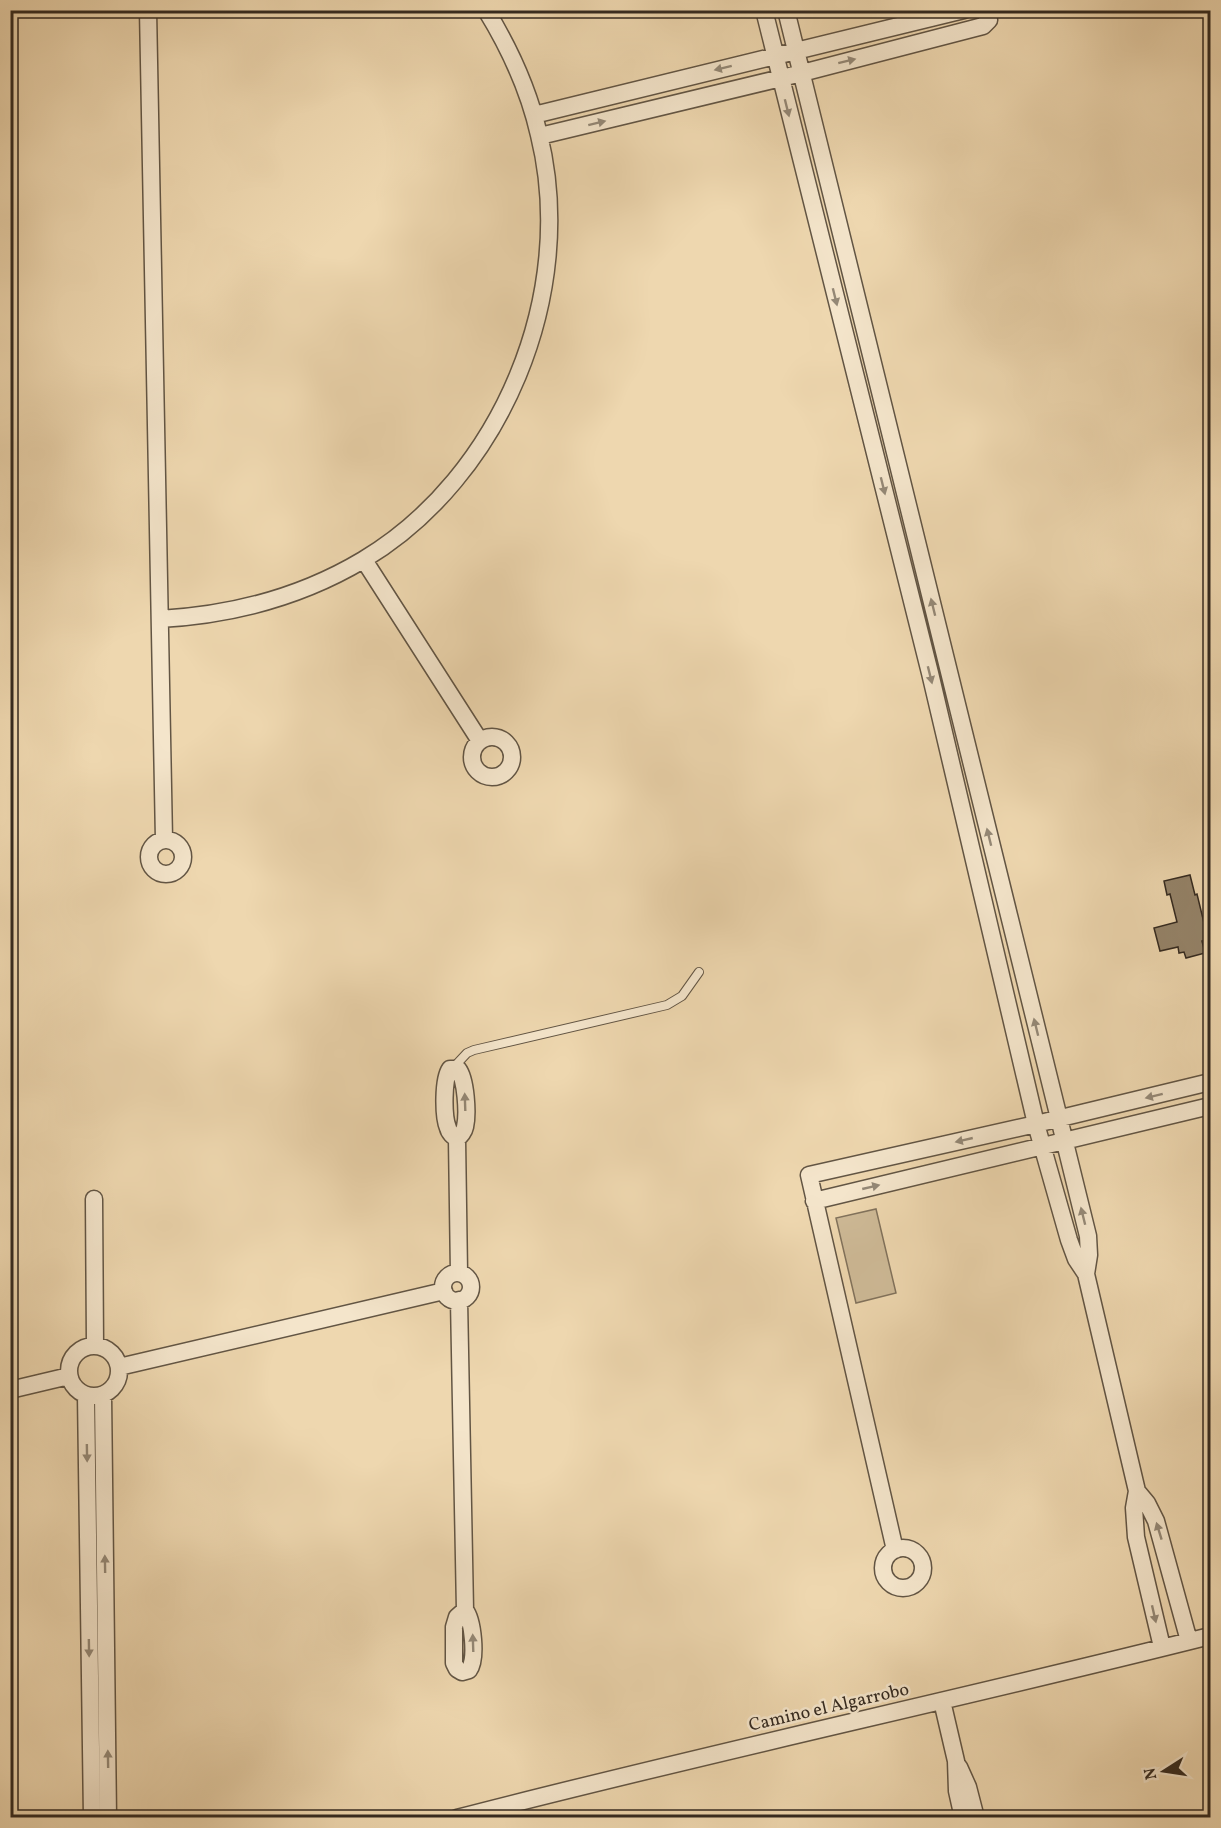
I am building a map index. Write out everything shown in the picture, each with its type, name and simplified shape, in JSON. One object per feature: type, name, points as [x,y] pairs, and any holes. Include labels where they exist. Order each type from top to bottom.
[{"type":"street","points":[[148,10],[164,840]]},
{"type":"street","points":[[160,619],[209,615],[265,602],[321,581],[363,560],[406,528],[444,492],[477,451],[506,404],[537,323],[546,266],[547,192],[540,136],[523,80],[486,10]]},
{"type":"street","points":[[764,10],[932,685],[1036,1124],[1072,1250],[1086,1274],[1137,1491],[1134,1508],[1136,1537],[1162,1647]]},
{"type":"street","points":[[786,10],[1088,1236],[1089,1255],[1086,1274]]},
{"type":"street","points":[[534,115],[964,10]]},
{"type":"street","points":[[540,136],[802,73],[983,26],[988,20],[987,10]]},
{"type":"street","points":[[363,560],[480,741]]},
{"type":"street","points":[[453,1068],[461,1072],[465,1083],[465,1128],[457,1139],[459,1273]]},
{"type":"street","points":[[895,1550],[809,1175],[1210,1082]]},
{"type":"street","points":[[814,1200],[1210,1106]]},
{"type":"street","points":[[94,1199],[95,1345]]},
{"type":"street","points":[[459,1273],[468,1278],[471,1287],[468,1296],[459,1300],[449,1297],[444,1290],[444,1282],[447,1278],[459,1273]]},
{"type":"street","points":[[119,1367],[444,1290]]},
{"type":"street","points":[[459,1300],[465,1610]]},
{"type":"street","points":[[95,1345],[104,1347],[117,1359],[119,1376],[116,1384],[94,1395],[72,1384],[69,1376],[71,1361],[75,1354],[87,1346],[95,1345]]},
{"type":"street","points":[[10,1390],[69,1376]]},
{"type":"street","points":[[92,1818],[94,1395]]},
{"type":"street","points":[[94,1395],[108,1818]]},
{"type":"street","points":[[1137,1491],[1147,1503],[1156,1521],[1189,1641]]},
{"type":"street","name":"Camino el Algarrobo","points":[[457,1818],[625,1774],[1210,1636]]},
{"type":"street","points":[[942,1701],[956,1761],[957,1791],[963,1818]]},
{"type":"street","points":[[956,1761],[968,1787],[976,1818]]},
{"type":"lane","points":[[453,1068],[467,1053],[474,1050],[667,1005],[682,996],[699,972]]},
{"type":"shaded area","points":[[876,1209],[896,1293],[856,1303],[836,1218]]},
{"type":"building","points":[[1190,875],[1204,923],[1210,921],[1210,939],[1202,941],[1205,953],[1186,958],[1184,952],[1179,953],[1178,947],[1160,951],[1154,928],[1177,922],[1164,881]]}]
